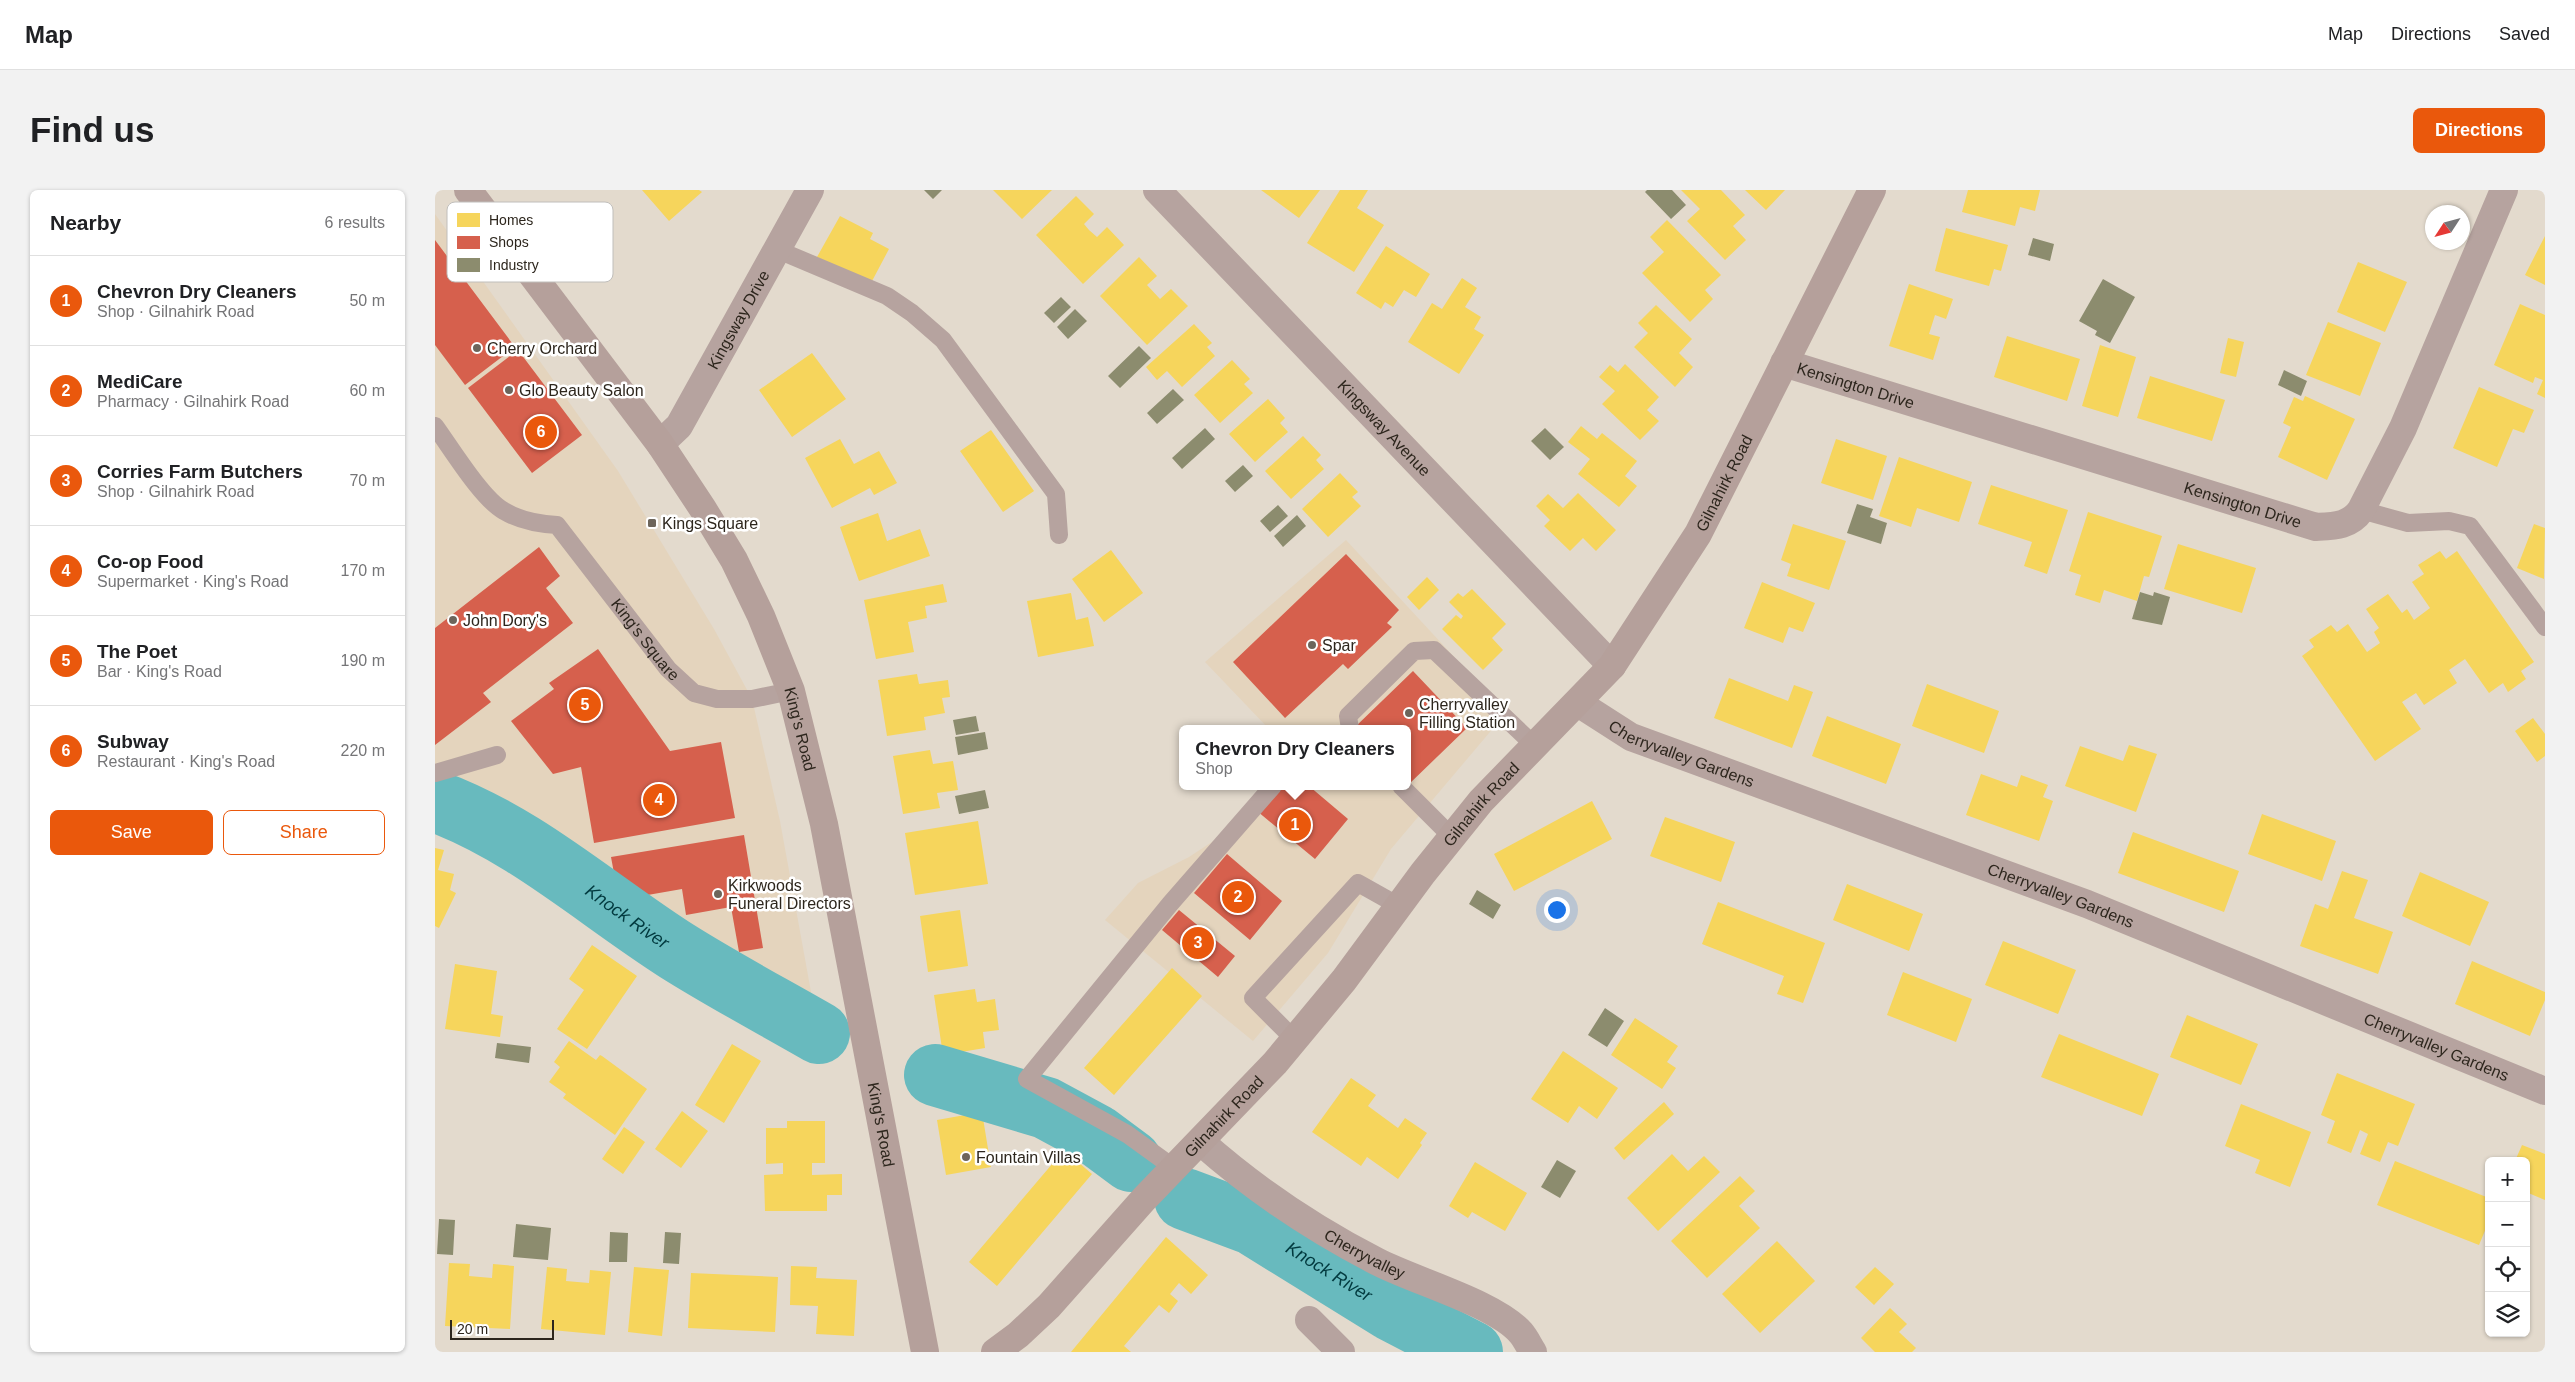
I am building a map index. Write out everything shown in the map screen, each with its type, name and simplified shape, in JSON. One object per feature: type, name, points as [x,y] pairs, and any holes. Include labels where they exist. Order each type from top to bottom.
[{"type":"street","name":"King's Road","points":[[468,190],[477,202]]},
{"type":"street","name":"Kingsway Drive","points":[[660,444],[679,426],[779,250],[810,190]]},
{"type":"street","name":"Kingsway Avenue","points":[[1157,190],[1612,666]]},
{"type":"street","name":"Gilnahirk Road","points":[[995,1352],[1014,1344],[1294,1039],[1344,980],[1452,837],[1481,802],[1579,703],[1612,666],[1698,534],[1872,190]]},
{"type":"street","name":"Kensington Drive","points":[[1784,364],[2316,527],[2339,526],[2355,518],[2361,510],[2403,428],[2504,190]]},
{"type":"street","name":"King's Road","points":[[538,282],[660,444],[703,509],[733,560],[761,616],[791,691],[824,824],[925,1352]]},
{"type":"street","name":"Cherryvalley Gardens","points":[[1579,703],[1631,737],[2087,904],[2545,1091]]},
{"type":"street","name":"Cherryvalley","points":[[1201,1142],[1241,1176],[1290,1209],[1376,1261],[1493,1312],[1521,1332],[1533,1352]]},
{"type":"street","points":[[1309,1320],[1341,1352]]},
{"type":"lane","points":[[779,250],[887,296],[912,313],[943,340],[1056,494],[1059,535]]},
{"type":"lane","name":"King's Square","points":[[435,426],[490,500],[503,511],[530,521],[557,525],[668,669],[693,693],[717,699],[752,699],[791,691]]},
{"type":"lane","points":[[2361,510],[2408,523],[2449,521],[2471,526],[2545,627]]},
{"type":"lane","points":[[1349,725],[1348,716],[1414,651],[1434,650],[1535,746]]},
{"type":"lane","points":[[435,773],[497,755]]},
{"type":"lane","points":[[1174,1168],[1127,1134],[1027,1079],[1170,904],[1270,790]]},
{"type":"lane","points":[[1405,790],[1452,837]]},
{"type":"lane","points":[[1294,1039],[1253,998],[1358,884],[1399,906]]},
{"type":"shaded area","points":[[435,214],[447,231],[447,282],[483,282],[618,471],[714,629],[752,699],[780,821],[815,1014],[803,1017],[678,942],[571,858],[477,791],[435,772]]},
{"type":"shaded area","points":[[1346,540],[1506,713],[1391,849],[1328,953],[1253,1041],[1105,920],[1138,883],[1189,857],[1221,836],[1261,790],[1411,790],[1411,725],[1265,725],[1205,662]]},
{"type":"building: Homes","points":[[642,190],[699,190],[702,192],[669,221]]},
{"type":"building: Homes","points":[[993,190],[1052,190],[1022,219]]},
{"type":"building: Homes","points":[[1261,190],[1320,190],[1299,218]]},
{"type":"building: Homes","points":[[1340,190],[1368,190],[1357,208],[1384,225],[1354,272],[1307,243]]},
{"type":"building: Homes","points":[[1681,190],[1721,190],[1745,215],[1733,226],[1746,240],[1725,260],[1687,221],[1700,209]]},
{"type":"building: Homes","points":[[1745,190],[1785,190],[1766,210]]},
{"type":"building: Homes","points":[[1968,190],[2040,190],[2035,211],[2020,207],[2015,226],[1962,212]]},
{"type":"building: Homes","points":[[1076,196],[1094,214],[1084,224],[1089,230],[1097,237],[1107,227],[1124,245],[1083,284],[1036,235]]},
{"type":"building: Homes","points":[[840,216],[873,233],[870,239],[889,249],[871,283],[817,257]]},
{"type":"building: Homes","points":[[1667,220],[1721,275],[1705,290],[1713,299],[1690,322],[1642,273],[1664,252],[1650,237]]},
{"type":"building: Homes","points":[[1946,228],[2008,245],[2001,271],[1994,269],[1989,286],[1935,271]]},
{"type":"building: Homes","points":[[2545,236],[2545,285],[2525,275]]},
{"type":"building: Homes","points":[[1386,246],[1430,274],[1416,297],[1404,290],[1393,307],[1385,302],[1381,309],[1356,293]]},
{"type":"building: Homes","points":[[1139,257],[1157,276],[1147,285],[1160,299],[1171,289],[1188,306],[1147,345],[1100,296]]},
{"type":"building: Homes","points":[[2358,262],[2407,282],[2385,332],[2337,312]]},
{"type":"building: Homes","points":[[1462,278],[1477,288],[1465,307],[1481,317],[1474,329],[1484,335],[1459,374],[1408,342],[1432,303],[1442,309]]},
{"type":"building: Homes","points":[[1909,284],[1953,299],[1946,319],[1935,315],[1929,334],[1940,337],[1933,360],[1889,346]]},
{"type":"building: Homes","points":[[2520,304],[2545,315],[2545,398],[2537,394],[2543,380],[2535,377],[2533,383],[2494,365]]},
{"type":"building: Homes","points":[[1656,305],[1692,339],[1679,353],[1693,367],[1675,387],[1634,347],[1648,333],[1638,323]]},
{"type":"building: Homes","points":[[2328,322],[2381,343],[2360,396],[2306,375]]},
{"type":"building: Homes","points":[[1194,324],[1212,343],[1207,347],[1215,356],[1182,387],[1167,371],[1157,380],[1146,367]]},
{"type":"building: Homes","points":[[2007,336],[2080,359],[2067,401],[1994,377]]},
{"type":"building: Homes","points":[[2228,338],[2244,342],[2236,377],[2220,373]]},
{"type":"building: Homes","points":[[2100,345],[2136,357],[2118,417],[2082,406]]},
{"type":"building: Homes","points":[[812,353],[846,399],[792,437],[759,390]]},
{"type":"building: Homes","points":[[1232,360],[1250,379],[1244,384],[1253,393],[1220,423],[1194,395]]},
{"type":"building: Homes","points":[[1625,364],[1659,397],[1647,410],[1659,421],[1640,440],[1602,404],[1615,391],[1599,377],[1610,365],[1618,372]]},
{"type":"building: Homes","points":[[2150,376],[2225,400],[2212,441],[2137,418]]},
{"type":"building: Homes","points":[[2479,387],[2534,410],[2524,433],[2513,429],[2497,467],[2453,448]]},
{"type":"building: Homes","points":[[2305,396],[2355,419],[2327,480],[2278,457],[2291,427],[2283,423],[2294,397],[2303,401]]},
{"type":"building: Homes","points":[[1268,399],[1285,418],[1280,423],[1288,432],[1255,462],[1229,434]]},
{"type":"building: Homes","points":[[1581,426],[1597,439],[1602,433],[1637,461],[1625,476],[1637,486],[1619,507],[1578,474],[1590,459],[1568,442]]},
{"type":"building: Homes","points":[[991,430],[1034,491],[1003,512],[960,451]]},
{"type":"building: Homes","points":[[1303,436],[1321,455],[1316,460],[1324,469],[1291,499],[1265,471]]},
{"type":"building: Homes","points":[[840,439],[854,464],[879,451],[897,483],[874,495],[870,488],[832,508],[805,458]]},
{"type":"building: Homes","points":[[1836,439],[1887,456],[1873,500],[1821,483]]},
{"type":"building: Homes","points":[[1899,457],[1972,482],[1959,522],[1917,508],[1911,527],[1879,516]]},
{"type":"building: Homes","points":[[1340,473],[1358,492],[1352,497],[1361,506],[1328,537],[1302,509]]},
{"type":"building: Homes","points":[[1991,485],[2068,510],[2047,574],[2024,566],[2032,542],[1978,524]]},
{"type":"building: Homes","points":[[1578,493],[1616,530],[1596,551],[1583,538],[1570,551],[1544,526],[1550,520],[1536,506],[1548,494],[1563,508]]},
{"type":"building: Homes","points":[[2088,512],[2162,536],[2149,577],[2144,576],[2137,601],[2104,590],[2100,603],[2075,595],[2081,575],[2069,571]]},
{"type":"building: Homes","points":[[878,513],[887,541],[920,529],[930,556],[859,581],[840,527]]},
{"type":"building: Homes","points":[[1793,524],[1846,541],[1829,590],[1787,576],[1791,564],[1781,560]]},
{"type":"building: Homes","points":[[2534,524],[2545,528],[2544,579],[2517,568]]},
{"type":"building: Homes","points":[[2178,544],[2256,568],[2242,613],[2164,589]]},
{"type":"building: Homes","points":[[1111,550],[1143,593],[1104,622],[1072,579]]},
{"type":"building: Homes","points":[[2440,551],[2446,559],[2457,551],[2534,662],[2521,671],[2526,679],[2508,692],[2503,683],[2489,693],[2465,659],[2449,670],[2457,683],[2424,705],[2416,693],[2402,702],[2421,729],[2375,761],[2302,656],[2314,647],[2309,640],[2331,625],[2337,632],[2348,624],[2367,652],[2380,643],[2374,632],[2379,628],[2366,609],[2388,594],[2402,613],[2407,609],[2414,620],[2430,608],[2412,582],[2424,574],[2418,565]]},
{"type":"building: Homes","points":[[1427,577],[1439,590],[1419,610],[1407,597]]},
{"type":"building: Homes","points":[[1762,582],[1815,603],[1803,632],[1789,627],[1783,643],[1744,628]]},
{"type":"building: Homes","points":[[943,584],[947,602],[925,606],[927,618],[908,622],[914,652],[876,659],[864,600]]},
{"type":"building: Homes","points":[[1472,589],[1506,624],[1492,638],[1503,650],[1483,670],[1442,629],[1456,615],[1461,619],[1463,616],[1449,602],[1458,593],[1463,597]]},
{"type":"building: Homes","points":[[1071,593],[1076,620],[1088,617],[1094,646],[1038,657],[1027,601]]},
{"type":"building: Homes","points":[[917,674],[919,684],[948,680],[950,697],[942,698],[945,713],[924,717],[926,730],[887,736],[878,680]]},
{"type":"building: Homes","points":[[1729,678],[1788,701],[1794,685],[1813,692],[1792,748],[1714,718]]},
{"type":"building: Homes","points":[[1927,684],[1999,711],[1984,753],[1912,726]]},
{"type":"building: Homes","points":[[1827,716],[1901,744],[1886,784],[1812,756]]},
{"type":"building: Homes","points":[[2533,718],[2545,734],[2545,756],[2537,762],[2515,731]]},
{"type":"building: Homes","points":[[2129,745],[2157,754],[2136,812],[2065,786],[2080,746],[2123,761]]},
{"type":"building: Homes","points":[[930,750],[933,764],[953,761],[958,790],[937,793],[940,808],[903,814],[893,756]]},
{"type":"building: Homes","points":[[1981,774],[2017,787],[2021,775],[2048,785],[2043,797],[2053,801],[2039,841],[1966,815]]},
{"type":"building: Homes","points":[[1592,801],[1612,839],[1514,891],[1494,854]]},
{"type":"building: Homes","points":[[2262,814],[2336,841],[2322,881],[2248,854]]},
{"type":"building: Homes","points":[[1665,817],[1735,842],[1721,882],[1650,856]]},
{"type":"building: Homes","points":[[978,821],[988,884],[915,895],[905,833]]},
{"type":"building: Homes","points":[[2133,832],[2239,871],[2224,912],[2118,873]]},
{"type":"building: Homes","points":[[435,848],[444,850],[438,870],[454,874],[450,890],[456,893],[439,928],[435,926]]},
{"type":"building: Homes","points":[[2342,871],[2368,880],[2354,918],[2393,932],[2378,974],[2300,946],[2315,904],[2328,909]]},
{"type":"building: Homes","points":[[2420,872],[2489,902],[2470,946],[2402,916]]},
{"type":"building: Homes","points":[[1847,884],[1923,914],[1909,951],[1833,920]]},
{"type":"building: Homes","points":[[1718,902],[1825,943],[1803,1003],[1777,994],[1784,976],[1702,944]]},
{"type":"building: Homes","points":[[960,910],[968,966],[928,972],[920,916]]},
{"type":"building: Homes","points":[[2003,941],[2076,970],[2058,1014],[1985,985]]},
{"type":"building: Homes","points":[[592,945],[637,976],[587,1049],[557,1029],[584,990],[569,979]]},
{"type":"building: Homes","points":[[2472,961],[2545,992],[2545,1000],[2530,1036],[2455,1004]]},
{"type":"building: Homes","points":[[455,964],[497,971],[491,1014],[503,1016],[500,1037],[445,1029]]},
{"type":"building: Homes","points":[[1172,968],[1202,996],[1114,1095],[1084,1068]]},
{"type":"building: Homes","points":[[1903,972],[1972,999],[1956,1042],[1887,1015]]},
{"type":"building: Homes","points":[[975,989],[977,1002],[995,999],[999,1030],[983,1032],[985,1048],[943,1055],[934,995]]},
{"type":"building: Homes","points":[[2187,1015],[2258,1044],[2241,1085],[2170,1057]]},
{"type":"building: Homes","points":[[1635,1018],[1678,1046],[1667,1062],[1676,1068],[1662,1089],[1611,1055]]},
{"type":"building: Homes","points":[[2059,1034],[2159,1074],[2142,1116],[2041,1077]]},
{"type":"building: Homes","points":[[569,1041],[596,1060],[600,1055],[602,1056],[647,1089],[615,1135],[563,1098],[566,1094],[549,1082],[560,1067],[554,1062]]},
{"type":"building: Homes","points":[[732,1044],[761,1061],[724,1123],[695,1105]]},
{"type":"building: Homes","points":[[1563,1051],[1618,1088],[1597,1119],[1579,1106],[1568,1123],[1531,1099]]},
{"type":"building: Homes","points":[[2337,1073],[2415,1104],[2398,1146],[2388,1142],[2380,1162],[2360,1154],[2368,1134],[2360,1130],[2351,1153],[2327,1143],[2335,1121],[2321,1115]]},
{"type":"building: Homes","points":[[1351,1078],[1376,1095],[1368,1106],[1398,1128],[1405,1118],[1427,1133],[1420,1143],[1422,1145],[1398,1179],[1367,1157],[1361,1166],[1312,1132]]},
{"type":"building: Homes","points":[[1664,1102],[1674,1114],[1624,1160],[1614,1148]]},
{"type":"building: Homes","points":[[2241,1104],[2311,1132],[2290,1187],[2255,1173],[2260,1160],[2225,1146]]},
{"type":"building: Homes","points":[[682,1111],[708,1131],[681,1168],[655,1149]]},
{"type":"building: Homes","points":[[982,1112],[991,1167],[946,1175],[937,1120]]},
{"type":"building: Homes","points":[[787,1121],[825,1121],[825,1163],[812,1163],[812,1175],[842,1174],[842,1195],[827,1195],[827,1211],[765,1211],[764,1175],[783,1174],[783,1163],[766,1164],[766,1128],[787,1128]]},
{"type":"building: Homes","points":[[624,1127],[645,1142],[623,1174],[602,1159]]},
{"type":"building: Homes","points":[[2522,1145],[2545,1154],[2545,1200],[2530,1194],[2530,1157],[2517,1157]]},
{"type":"building: Homes","points":[[1064,1150],[1092,1174],[997,1286],[969,1262]]},
{"type":"building: Homes","points":[[1672,1154],[1688,1171],[1704,1156],[1720,1172],[1658,1231],[1627,1198]]},
{"type":"building: Homes","points":[[2395,1161],[2485,1196],[2485,1231],[2479,1245],[2377,1205]]},
{"type":"building: Homes","points":[[1475,1162],[1527,1193],[1505,1231],[1472,1212],[1468,1218],[1449,1206]]},
{"type":"building: Homes","points":[[1740,1176],[1755,1191],[1739,1206],[1760,1228],[1707,1278],[1671,1241]]},
{"type":"building: Homes","points":[[1166,1237],[1208,1275],[1191,1294],[1179,1283],[1170,1294],[1178,1301],[1169,1313],[1159,1305],[1124,1346],[1131,1352],[1071,1352]]},
{"type":"building: Homes","points":[[1777,1241],[1815,1281],[1760,1333],[1722,1294]]},
{"type":"building: Homes","points":[[449,1263],[470,1264],[469,1276],[492,1278],[493,1264],[514,1266],[510,1329],[445,1326]]},
{"type":"building: Homes","points":[[791,1266],[817,1267],[816,1278],[857,1280],[854,1336],[816,1334],[818,1306],[790,1305]]},
{"type":"building: Homes","points":[[547,1267],[567,1269],[566,1281],[589,1283],[590,1270],[611,1272],[605,1335],[541,1329]]},
{"type":"building: Homes","points":[[634,1267],[669,1270],[662,1336],[628,1332]]},
{"type":"building: Homes","points":[[1875,1267],[1894,1284],[1874,1305],[1855,1287]]},
{"type":"building: Homes","points":[[691,1273],[778,1277],[775,1332],[688,1328]]},
{"type":"building: Homes","points":[[1890,1308],[1907,1324],[1899,1332],[1916,1348],[1912,1352],[1875,1352],[1861,1338]]},
{"type":"building: Shops","points":[[435,240],[447,256],[447,282],[466,282],[515,347],[465,385],[435,345]]},
{"type":"building: Shops","points":[[518,350],[582,435],[532,473],[468,388]]},
{"type":"building: Shops","points":[[539,547],[560,576],[546,588],[573,623],[483,693],[491,702],[435,745],[435,628]]},
{"type":"building: Shops","name":"Spar","points":[[1346,554],[1399,610],[1387,623],[1392,627],[1348,669],[1343,664],[1285,718],[1233,662]]},
{"type":"building: Shops","points":[[598,649],[670,751],[721,742],[735,818],[594,843],[581,767],[553,774],[511,721],[554,689],[549,683]]},
{"type":"building: Shops","points":[[1413,671],[1467,728],[1411,782],[1411,725],[1357,725]]},
{"type":"building: Shops","points":[[1275,790],[1314,790],[1348,819],[1315,859],[1257,811]]},
{"type":"building: Shops","name":"Kirkwoods Funeral Directors","points":[[744,835],[763,948],[739,952],[731,907],[686,915],[682,889],[619,900],[611,857]]},
{"type":"building: Shops","points":[[1227,854],[1282,901],[1250,940],[1194,893]]},
{"type":"building: Shops","points":[[1179,910],[1235,956],[1218,977],[1162,930]]},
{"type":"building: Industry","points":[[924,190],[942,190],[933,199]]},
{"type":"building: Industry","points":[[1647,190],[1672,190],[1686,205],[1671,219],[1645,192]]},
{"type":"building: Industry","points":[[2033,238],[2054,244],[2050,261],[2028,255]]},
{"type":"building: Industry","points":[[2103,279],[2135,297],[2110,343],[2095,335],[2097,331],[2079,321]]},
{"type":"building: Industry","points":[[1061,297],[1071,307],[1054,323],[1044,313]]},
{"type":"building: Industry","points":[[1075,309],[1087,321],[1068,339],[1057,327]]},
{"type":"building: Industry","points":[[1139,346],[1151,358],[1120,388],[1108,376]]},
{"type":"building: Industry","points":[[2284,370],[2307,381],[2301,396],[2278,385]]},
{"type":"building: Industry","points":[[1173,389],[1184,400],[1157,424],[1147,413]]},
{"type":"building: Industry","points":[[1205,428],[1215,439],[1182,469],[1172,458]]},
{"type":"building: Industry","points":[[1545,428],[1564,447],[1550,460],[1531,441]]},
{"type":"building: Industry","points":[[1243,465],[1253,476],[1235,492],[1225,481]]},
{"type":"building: Industry","points":[[1857,504],[1873,509],[1870,517],[1887,523],[1881,544],[1847,533]]},
{"type":"building: Industry","points":[[1278,505],[1288,516],[1270,532],[1260,521]]},
{"type":"building: Industry","points":[[1297,515],[1306,526],[1283,547],[1274,536]]},
{"type":"building: Industry","points":[[2140,592],[2153,596],[2154,592],[2170,597],[2162,625],[2132,619]]},
{"type":"building: Industry","points":[[976,716],[979,731],[956,735],[953,720]]},
{"type":"building: Industry","points":[[985,732],[988,749],[958,755],[955,737]]},
{"type":"building: Industry","points":[[985,790],[989,808],[959,814],[955,796]]},
{"type":"building: Industry","points":[[1477,890],[1501,905],[1493,919],[1469,904]]},
{"type":"building: Industry","points":[[1605,1008],[1624,1021],[1607,1047],[1588,1035]]},
{"type":"building: Industry","points":[[497,1043],[531,1047],[529,1063],[495,1058]]},
{"type":"building: Industry","points":[[1557,1160],[1576,1171],[1560,1198],[1541,1187]]},
{"type":"building: Industry","points":[[439,1219],[455,1220],[453,1255],[437,1254]]},
{"type":"building: Industry","points":[[516,1224],[551,1228],[548,1260],[513,1257]]},
{"type":"building: Industry","points":[[610,1232],[628,1233],[627,1262],[609,1262]]},
{"type":"building: Industry","points":[[665,1232],[681,1233],[679,1264],[663,1263]]},
{"type":"waterway","name":"Knock River","points":[[435,801],[500,831],[560,869],[677,951],[819,1033]]},
{"type":"waterway","name":"Knock River","points":[[935,1075],[1046,1108],[1096,1135],[1131,1161]]},
{"type":"waterway","name":"Knock River","points":[[1185,1199],[1252,1224],[1391,1310],[1472,1352]]},
{"type":"place","name":"Cherry Orchard","points":[[477,348]]},
{"type":"place","name":"Glo Beauty Salon","points":[[509,390]]},
{"type":"place","name":"Subway","points":[[541,432]]},
{"type":"place","name":"Kings Square","points":[[652,523]]},
{"type":"place","name":"John Dory's","points":[[453,620]]},
{"type":"place","name":"Spar","points":[[1312,645]]},
{"type":"place","name":"The Poet","points":[[585,705]]},
{"type":"place","name":"Cherryvalley Filling Station","points":[[1409,713]]},
{"type":"place","name":"Co-op Food","points":[[659,800]]},
{"type":"place","name":"Chevron Dry Cleaners","points":[[1295,825]]},
{"type":"place","name":"Kirkwoods Funeral Directors","points":[[718,894]]},
{"type":"place","name":"MediCare","points":[[1238,897]]},
{"type":"place","name":"Corries Farm Butchers","points":[[1198,943]]},
{"type":"place","name":"Fountain Villas","points":[[966,1157]]}]
